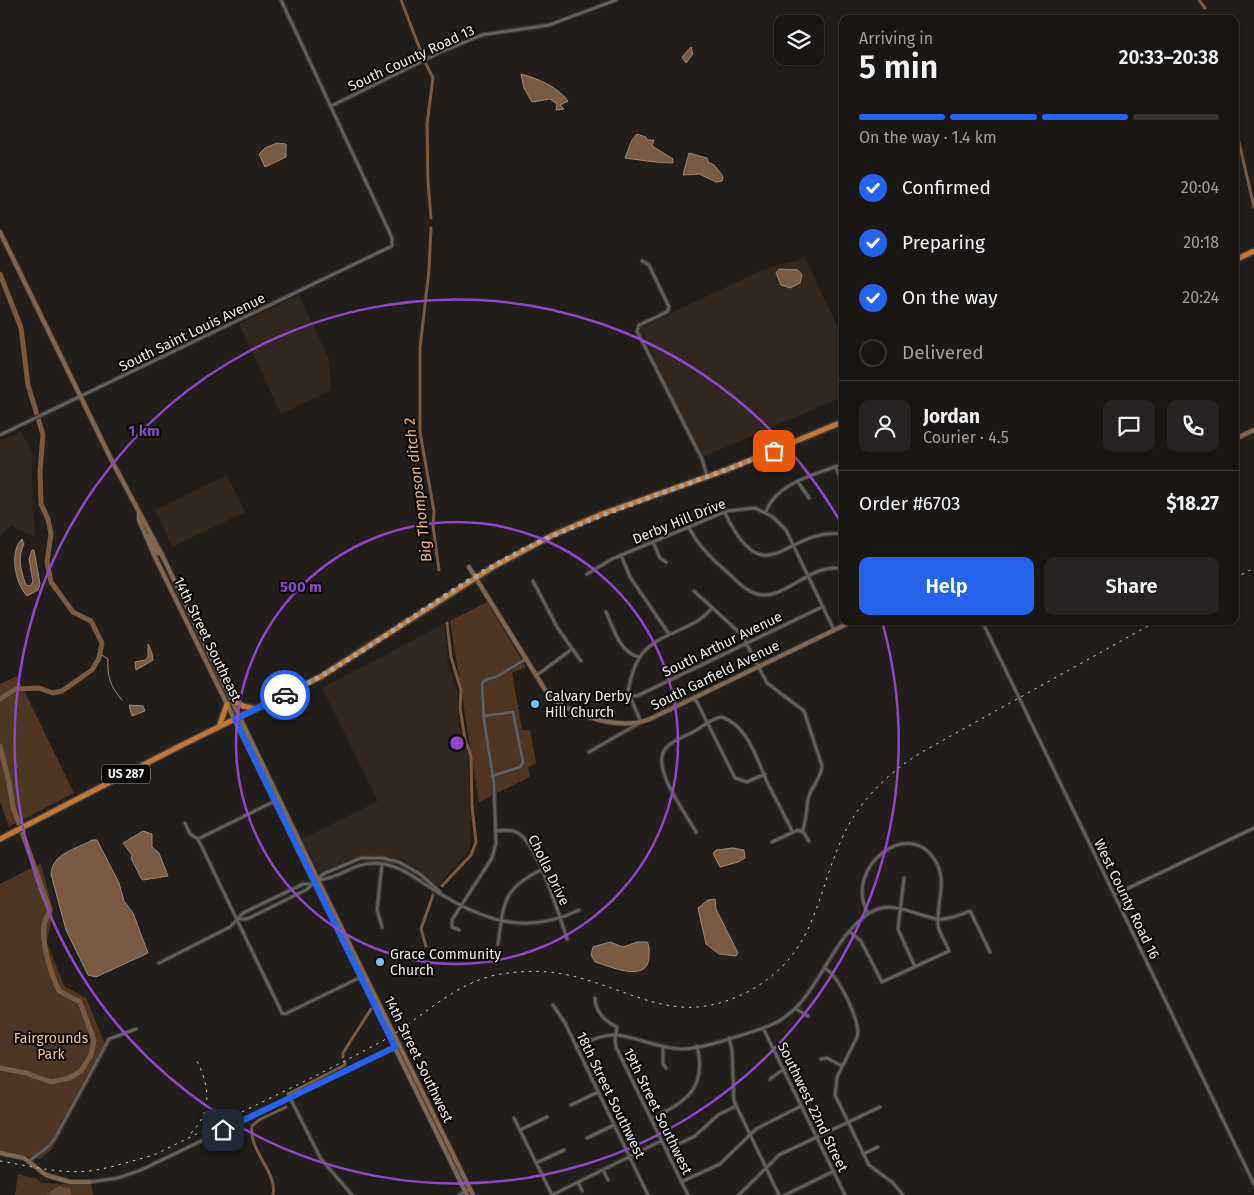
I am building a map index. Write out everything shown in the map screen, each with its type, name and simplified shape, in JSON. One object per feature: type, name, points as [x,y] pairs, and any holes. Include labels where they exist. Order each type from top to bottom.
[{"type":"highway","points":[[1239,258],[1254,251]]},
{"type":"highway","name":"US 287","points":[[0,839],[335,668],[510,557],[573,526],[708,477],[839,423]]},
{"type":"highway","points":[[233,700],[243,706],[256,709]]},
{"type":"highway","points":[[219,727],[227,704]]},
{"type":"main road","name":"14th Street Southeast","points":[[0,232],[139,514],[144,518],[162,554],[233,700],[238,718],[314,882]]},
{"type":"main road","points":[[1239,437],[1254,430]]},
{"type":"main road","name":"14th Street Southeast","points":[[139,514],[139,520],[156,559],[227,704],[238,718]]},
{"type":"main road","points":[[146,536],[149,536],[158,553],[162,554]]},
{"type":"main road","points":[[156,559],[165,566],[180,591]]},
{"type":"main road","points":[[469,567],[549,696],[566,708],[616,724],[629,725],[641,722]]},
{"type":"main road","name":"South Garfield Avenue","points":[[641,722],[845,625]]},
{"type":"main road","name":"14th Street Southwest","points":[[314,882],[398,1046],[468,1192],[473,1195]]},
{"type":"main road","points":[[0,1152],[29,1161],[46,1176],[70,1182],[90,1182]]},
{"type":"street","points":[[281,0],[331,106]]},
{"type":"street","name":"South County Road 13","points":[[331,106],[443,51],[482,36],[549,25],[616,0]]},
{"type":"street","name":"South Saint Louis Avenue","points":[[0,435],[392,246],[392,238],[331,106]]},
{"type":"street","points":[[642,261],[649,265],[669,307],[667,312],[639,325],[637,332],[702,459],[708,477]]},
{"type":"street","points":[[834,630],[782,525],[766,512],[776,494],[798,482],[839,466]]},
{"type":"street","points":[[836,467],[839,475]]},
{"type":"street","points":[[798,482],[809,498]]},
{"type":"street","name":"Derby Hill Drive","points":[[586,574],[621,555],[724,512],[751,508],[766,512]]},
{"type":"street","points":[[724,512],[737,533],[752,550],[760,555],[773,555],[821,534],[839,534]]},
{"type":"street","points":[[689,527],[693,535],[720,565],[751,592],[766,595],[825,568],[839,569]]},
{"type":"street","points":[[653,542],[660,558],[666,562]]},
{"type":"street","points":[[621,555],[630,577],[669,634]]},
{"type":"street","points":[[533,581],[572,649],[581,661]]},
{"type":"street","points":[[694,591],[711,609],[740,633],[767,683],[804,711],[822,762],[821,774],[808,800],[808,816],[802,832]]},
{"type":"street","name":"South Arthur Avenue","points":[[629,696],[637,696],[822,607]]},
{"type":"street","points":[[641,722],[629,696],[629,686],[639,657],[650,644],[701,619],[711,609]]},
{"type":"street","points":[[606,612],[622,646],[629,653],[639,657]]},
{"type":"street","name":"West County Road 16","points":[[984,625],[1254,1184]]},
{"type":"street","points":[[536,676],[572,649]]},
{"type":"street","points":[[459,930],[450,925],[460,906],[492,858],[496,848],[494,796],[483,716],[482,682],[496,677],[526,659]]},
{"type":"street","points":[[692,698],[708,722],[735,778],[747,782],[764,774]]},
{"type":"street","points":[[483,716],[513,712],[523,762],[520,767],[492,776]]},
{"type":"street","points":[[696,832],[666,780],[661,764],[664,750],[670,744],[704,728],[708,722],[717,718],[724,718],[740,729],[760,761],[764,774],[792,831]]},
{"type":"street","name":"South Garfield Avenue","points":[[589,752],[641,722]]},
{"type":"street","points":[[198,839],[277,800]]},
{"type":"street","points":[[185,823],[190,834],[198,839],[283,1014],[363,976]]},
{"type":"street","points":[[1114,895],[1254,828]]},
{"type":"street","name":"Cholla Drive","points":[[495,831],[512,830],[522,835],[553,894],[567,938]]},
{"type":"street","points":[[772,842],[792,831],[802,832],[809,841]]},
{"type":"street","points":[[850,932],[861,941],[882,982],[949,950],[940,931],[938,919],[941,882],[939,869],[935,861],[926,852],[910,845],[895,846],[884,850],[871,865],[862,894],[868,914]]},
{"type":"street","points":[[238,920],[246,919],[306,890],[323,874],[352,861],[382,858],[409,867],[443,895]]},
{"type":"street","points":[[382,864],[377,910],[382,927]]},
{"type":"street","points":[[159,963],[230,927],[243,913],[303,884],[325,880],[356,866],[382,864],[399,868],[474,914],[502,921],[528,923],[561,918],[579,910]]},
{"type":"street","points":[[498,944],[505,904],[511,890],[521,880],[541,870]]},
{"type":"street","points":[[904,878],[898,929],[915,967]]},
{"type":"street","points":[[576,1047],[598,1038],[615,1035],[663,1047],[684,1049],[729,1038],[780,1022],[796,1009],[850,932],[868,914],[885,908],[900,908],[938,919],[950,918],[970,911],[990,952]]},
{"type":"street","points":[[825,967],[836,978],[858,1024],[857,1038],[842,1066],[836,1081],[835,1093],[869,1165],[893,1183],[903,1195]]},
{"type":"street","name":"19th Street Southwest","points":[[595,998],[595,1003],[606,1023],[617,1028],[615,1035],[616,1047],[688,1195]]},
{"type":"street","name":"18th Street Southwest","points":[[553,1005],[565,1023],[648,1195]]},
{"type":"street","points":[[796,1009],[808,1016]]},
{"type":"street","name":"Southwest 22nd Street","points":[[763,1028],[845,1195]]},
{"type":"street","points":[[29,1161],[52,1142],[109,1039],[136,1029]]},
{"type":"street","points":[[729,1038],[736,1106],[779,1195]]},
{"type":"street","points":[[90,1182],[118,1178],[141,1170],[398,1046]]},
{"type":"street","points":[[651,1119],[676,1107],[695,1088],[699,1076],[697,1046]]},
{"type":"street","points":[[663,1047],[663,1064],[666,1068]]},
{"type":"street","points":[[821,1059],[827,1058],[842,1066]]},
{"type":"street","points":[[770,1079],[784,1070]]},
{"type":"street","points":[[571,1105],[598,1092]]},
{"type":"street","points":[[290,1098],[321,1159],[352,1195]]},
{"type":"street","points":[[666,1150],[695,1136],[718,1115],[736,1106]]},
{"type":"street","points":[[682,1182],[720,1164],[749,1134],[762,1125],[801,1106]]},
{"type":"street","points":[[740,1195],[779,1156],[880,1107]]},
{"type":"street","points":[[520,1130],[547,1117]]},
{"type":"street","points":[[514,1118],[552,1195],[662,1141]]},
{"type":"street","points":[[587,1138],[614,1125]]},
{"type":"street","points":[[863,1154],[878,1147]]},
{"type":"street","points":[[536,1163],[564,1150]]},
{"type":"street","points":[[603,1170],[608,1180]]},
{"type":"street","points":[[785,1195],[834,1171]]},
{"type":"street","points":[[578,1182],[582,1191]]},
{"type":"street","points":[[458,1195],[468,1192]]},
{"type":"shaded area","points":[[691,47],[693,54],[686,63],[682,57]]},
{"type":"shaded area","points":[[521,74],[534,78],[559,91],[568,101],[560,105],[564,109],[556,110],[557,104],[550,99],[532,102],[524,88]]},
{"type":"shaded area","points":[[637,134],[646,137],[647,140],[654,140],[652,146],[673,159],[673,163],[625,158],[632,140]]},
{"type":"shaded area","points":[[277,143],[286,144],[286,157],[265,167],[259,154],[265,148]]},
{"type":"shaded area","points":[[689,153],[707,158],[708,162],[714,165],[723,176],[722,181],[716,182],[699,174],[683,175]]},
{"type":"shaded area","points":[[805,258],[839,330],[839,398],[703,457],[640,328],[762,270]]},
{"type":"shaded area","points":[[779,269],[798,270],[802,275],[800,283],[790,288],[781,285],[776,273]]},
{"type":"shaded area","points":[[299,295],[329,359],[331,390],[281,414],[239,324]]},
{"type":"shaded area","points":[[21,431],[32,452],[33,510],[36,538],[11,526],[0,535],[0,441]]},
{"type":"shaded area","points":[[227,475],[245,512],[172,547],[155,510]]},
{"type":"shaded area","points":[[22,539],[24,544],[21,564],[26,585],[30,586],[33,582],[29,559],[32,550],[34,550],[40,584],[38,590],[27,596],[19,583],[15,568],[16,552]]},
{"type":"shaded area","points":[[445,623],[448,665],[458,693],[458,722],[469,757],[471,843],[468,851],[437,887],[417,868],[400,858],[374,855],[350,859],[319,873],[302,839],[378,801],[322,688]]},
{"type":"shaded area","points":[[148,644],[153,660],[136,670],[135,662],[145,660],[148,657]]},
{"type":"shaded area","points":[[129,705],[143,706],[145,711],[132,716]]},
{"type":"shaded area","points":[[143,831],[152,834],[152,847],[159,853],[168,876],[143,880],[141,878],[131,858],[132,855],[123,843]]},
{"type":"shaded area","points":[[92,840],[97,840],[119,883],[124,901],[133,913],[148,953],[96,977],[88,975],[66,930],[51,874],[52,867],[60,856]]},
{"type":"shaded area","points":[[733,848],[744,850],[745,858],[720,867],[713,853],[716,850]]},
{"type":"shaded area","points":[[715,899],[716,909],[738,953],[736,956],[719,954],[706,944],[698,908],[708,900]]},
{"type":"shaded area","points":[[610,942],[623,947],[637,942],[647,942],[649,945],[649,957],[647,965],[642,970],[635,972],[595,962],[591,955],[593,947]]},
{"type":"shaded area","points":[[59,1186],[71,1189],[71,1195],[46,1195]]},
{"type":"green space","points":[[487,602],[526,667],[512,673],[522,730],[530,730],[536,763],[528,767],[530,777],[479,802],[450,621]]},
{"type":"green space","points":[[17,676],[74,793],[9,827],[0,802],[0,684]]},
{"type":"green space","name":"Fairgrounds Park","points":[[41,863],[53,911],[47,942],[64,986],[86,998],[107,1049],[52,1149],[40,1159],[0,1152],[0,884]]},
{"type":"green space","points":[[18,1174],[37,1179],[42,1183],[91,1185],[93,1195],[15,1195]]},
{"type":"waterway","name":"Big Thompson ditch 2","points":[[401,0],[423,57]]},
{"type":"waterway","points":[[1199,0],[1205,8]]},
{"type":"waterway","name":"Big Thompson ditch 2","points":[[426,64],[433,78],[427,124],[431,218]]},
{"type":"waterway","points":[[1239,142],[1254,207]]},
{"type":"waterway","name":"Big Thompson ditch 2","points":[[431,228],[429,270],[420,348],[420,432],[434,511],[433,526],[439,570]]},
{"type":"waterway","points":[[0,274],[21,328],[28,385],[43,435],[40,471],[41,504],[48,519],[51,534],[47,562],[51,582],[73,612],[91,621],[102,643],[99,658],[92,670],[62,691],[53,693],[39,688],[16,689],[0,699]]},
{"type":"waterway","name":"Big Thompson ditch 2","points":[[442,886],[471,855],[476,842],[472,806],[471,756],[465,739],[460,708],[461,690],[451,657],[447,623]]},
{"type":"waterway","points":[[100,654],[108,659],[110,681],[122,700]]},
{"type":"waterway","points":[[0,746],[13,807],[50,910],[44,923],[46,950],[50,968],[59,991],[80,1002],[94,1040],[91,1055],[81,1071],[69,1078],[51,1082],[26,1073],[0,1068]]},
{"type":"waterway","name":"Big Thompson ditch 2","points":[[426,946],[421,929],[433,895]]},
{"type":"waterway","name":"Big Thompson ditch 2","points":[[343,1057],[343,1053],[371,1009]]},
{"type":"waterway","name":"Big Thompson ditch 2","points":[[288,1094],[345,1065],[345,1062]]},
{"type":"waterway","name":"Big Thompson ditch 2","points":[[273,1195],[271,1178],[254,1144],[252,1126],[259,1120],[286,1107]]},
{"type":"railway","points":[[1239,576],[1254,568]]},
{"type":"railway","points":[[0,1161],[44,1169],[78,1172],[105,1168],[154,1155],[294,1087],[377,1044],[451,994],[483,978],[532,971],[563,974],[588,980],[656,1003],[677,1007],[700,1007],[724,1002],[751,990],[773,975],[790,958],[802,940],[812,921],[844,834],[859,809],[877,787],[898,768],[922,752],[1150,625]]},
{"type":"railway","points":[[191,1133],[203,1117],[207,1099],[204,1080],[197,1061]]},
{"type":"way so far","points":[[285,695],[320,677],[363,651],[493,567],[553,535],[602,514],[708,477],[774,451]]},
{"type":"place","name":"Calvary Derby Hill Church","points":[[535,704]]},
{"type":"place","name":"Grace Community Church","points":[[380,962]]},
{"type":"route","points":[[223,1130],[395,1047],[235,719],[285,695]]}]
